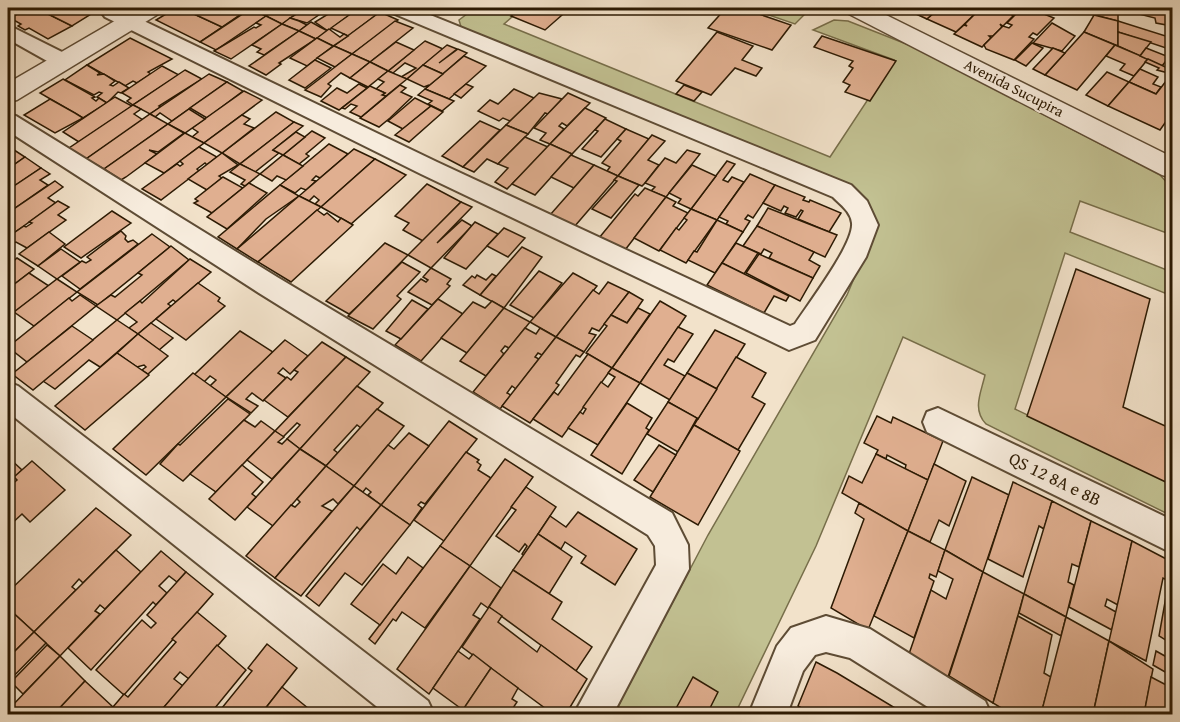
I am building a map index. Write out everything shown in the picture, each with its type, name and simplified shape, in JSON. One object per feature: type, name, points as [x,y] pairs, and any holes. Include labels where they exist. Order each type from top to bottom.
[{"type":"street","points":[[8,94],[55,57],[121,14],[152,8]]},
{"type":"street","points":[[121,14],[439,173],[789,338],[805,332],[856,250],[865,225],[858,207],[842,191],[397,8]]},
{"type":"street","name":"Avenida Sucupira","points":[[855,8],[1173,168]]},
{"type":"street","points":[[8,31],[55,57]]},
{"type":"street","points":[[8,76],[55,57]]},
{"type":"street","points":[[8,121],[267,285],[660,524],[673,546],[675,557],[672,569],[593,714]]},
{"type":"street","points":[[8,395],[416,714]]},
{"type":"street","name":"QS 12 8A e 8B","points":[[938,422],[1173,537]]},
{"type":"street","points":[[768,714],[790,659],[804,641],[826,634],[857,642],[972,714]]},
{"type":"shaded area","points":[[475,8],[488,12],[493,8],[522,8],[504,24],[830,157],[894,60],[813,30],[834,20],[848,21],[914,47],[1160,175],[1172,188],[1172,235],[1080,201],[1070,232],[1172,272],[1172,296],[1065,253],[1015,409],[1172,484],[1172,516],[986,424],[978,407],[985,375],[903,337],[816,546],[735,714],[614,714],[708,535],[847,295],[877,224],[867,200],[852,188],[461,27],[459,20]]},
{"type":"shaded area","points":[[748,8],[806,8],[805,14],[795,24]]},
{"type":"building","points":[[28,8],[36,8],[72,26],[48,39],[29,28],[25,30],[18,26],[21,24],[10,18]]},
{"type":"building","points":[[36,8],[81,8],[93,13],[72,26]]},
{"type":"building","points":[[176,8],[181,8],[222,27],[200,42],[156,20]]},
{"type":"building","points":[[181,8],[226,8],[241,14],[222,27]]},
{"type":"building","points":[[226,8],[255,8],[241,14]]},
{"type":"building","points":[[278,8],[266,16],[252,10]]},
{"type":"building","points":[[278,8],[306,8],[282,24],[266,16]]},
{"type":"building","points":[[306,8],[329,8],[307,23],[290,18]]},
{"type":"building","points":[[338,8],[356,10],[328,31],[315,22]]},
{"type":"building","points":[[359,8],[380,12],[348,36],[331,28]]},
{"type":"building","points":[[521,8],[570,8],[545,30],[511,16]]},
{"type":"building","points":[[726,8],[741,8],[791,25],[772,50],[708,28]]},
{"type":"building","points":[[903,8],[940,8],[927,19]]},
{"type":"building","points":[[940,8],[981,8],[956,32],[927,19]]},
{"type":"building","points":[[981,8],[1022,8],[1014,15],[1011,14],[1013,16],[1003,26],[1000,24],[1002,27],[993,36],[989,36],[991,38],[982,47],[954,34],[964,25],[967,26],[965,24]]},
{"type":"building","points":[[1022,8],[1029,8],[1054,18],[1037,35],[1033,33],[1029,37],[1034,39],[1014,60],[986,49],[984,45],[1003,26],[1009,28],[1012,25],[1007,23]]},
{"type":"building","points":[[1081,8],[1118,8],[1118,21],[1079,11]]},
{"type":"building","points":[[1135,8],[1172,11],[1172,26],[1156,23],[1155,18],[1135,13]]},
{"type":"building","points":[[250,9],[266,16],[216,50],[200,42]]},
{"type":"building","points":[[380,12],[398,20],[352,54],[334,46]]},
{"type":"building","points":[[1094,15],[1118,21],[1118,46],[1084,32]]},
{"type":"building","points":[[266,16],[282,24],[231,59],[214,51],[261,25],[256,23]]},
{"type":"building","points":[[290,18],[307,25],[299,31],[282,24]]},
{"type":"building","points":[[395,21],[413,28],[370,62],[352,54]]},
{"type":"building","points":[[1118,21],[1172,38],[1172,50],[1118,32]]},
{"type":"building","points":[[311,22],[328,31],[316,39],[299,31]]},
{"type":"building","points":[[1052,23],[1075,36],[1062,51],[1033,43]]},
{"type":"building","points":[[282,24],[299,31],[264,55],[257,52],[261,49],[252,45]]},
{"type":"building","points":[[329,29],[340,37],[344,34],[348,36],[333,46],[317,38]]},
{"type":"building","points":[[299,31],[316,39],[279,63],[281,64],[266,75],[249,66]]},
{"type":"building","points":[[717,32],[753,46],[742,60],[762,68],[756,76],[735,68],[711,95],[676,81]]},
{"type":"building","points":[[1084,32],[1115,45],[1077,90],[1045,75]]},
{"type":"building","points":[[1118,32],[1151,42],[1140,56],[1118,46]]},
{"type":"building","points":[[822,36],[896,61],[870,101],[845,92],[850,85],[843,82],[853,68],[849,66],[853,61],[814,47]]},
{"type":"building","points":[[130,38],[172,59],[148,72],[151,74],[137,83],[133,81],[125,86],[87,65]]},
{"type":"building","points":[[317,38],[333,46],[307,66],[290,58]]},
{"type":"building","points":[[425,41],[443,49],[407,79],[401,77],[416,68],[405,63],[393,73],[388,71]]},
{"type":"building","points":[[396,42],[414,50],[388,71],[370,62]]},
{"type":"building","points":[[1032,43],[1043,48],[1026,66],[1015,60]]},
{"type":"building","points":[[447,45],[457,49],[439,63],[458,49],[467,53],[443,74],[423,65]]},
{"type":"building","points":[[1115,45],[1148,59],[1134,76],[1120,70],[1125,64],[1106,56]]},
{"type":"building","points":[[334,46],[352,54],[335,67],[317,58]]},
{"type":"building","points":[[1053,48],[1065,53],[1045,75],[1033,69]]},
{"type":"building","points":[[1146,48],[1169,57],[1162,66],[1140,56]]},
{"type":"building","points":[[352,54],[370,62],[350,78],[341,73],[328,84],[331,86],[321,97],[305,90]]},
{"type":"building","points":[[464,56],[486,66],[449,99],[425,89]]},
{"type":"building","points":[[1148,59],[1172,70],[1172,74],[1157,70],[1159,68],[1145,62]]},
{"type":"building","points":[[315,60],[331,68],[305,88],[289,80]]},
{"type":"building","points":[[370,62],[388,71],[368,87],[350,78]]},
{"type":"building","points":[[87,65],[100,73],[97,75],[104,74],[115,81],[110,85],[113,86],[119,82],[129,88],[121,93],[118,92],[107,103],[97,97],[102,93],[94,95],[65,80]]},
{"type":"building","points":[[423,65],[443,74],[426,88],[429,85],[424,87],[407,79]]},
{"type":"building","points":[[162,66],[179,75],[133,105],[127,101],[131,98],[122,93]]},
{"type":"building","points":[[1140,69],[1158,77],[1153,84],[1161,87],[1156,94],[1129,82]]},
{"type":"building","points":[[185,70],[202,79],[150,114],[133,105]]},
{"type":"building","points":[[388,71],[407,79],[386,96],[382,95],[385,93],[376,89],[384,82],[378,79]]},
{"type":"building","points":[[1107,72],[1129,82],[1108,106],[1086,95]]},
{"type":"building","points":[[209,74],[227,82],[172,121],[160,113],[155,117],[150,114]]},
{"type":"building","points":[[1170,76],[1172,77],[1172,113],[1160,130],[1108,106],[1129,82],[1156,94]]},
{"type":"building","points":[[63,79],[95,97],[92,98],[96,101],[99,98],[107,103],[83,118],[40,93]]},
{"type":"building","points":[[227,82],[243,91],[207,118],[190,108]]},
{"type":"building","points":[[359,84],[367,88],[339,110],[321,101],[337,88],[347,93]]},
{"type":"building","points":[[466,84],[473,87],[461,98],[454,94]]},
{"type":"building","points":[[400,85],[406,88],[401,92],[412,97],[390,118],[379,127],[360,118]]},
{"type":"building","points":[[684,85],[702,92],[694,101],[676,94]]},
{"type":"building","points":[[370,86],[385,93],[382,95],[386,96],[361,117],[350,112],[357,106],[351,104],[345,109],[342,108]]},
{"type":"building","points":[[425,89],[454,101],[442,111],[428,104],[432,101],[418,95]]},
{"type":"building","points":[[514,89],[534,98],[510,121],[503,118],[499,121],[478,111],[490,100],[498,104]]},
{"type":"building","points":[[244,91],[262,100],[204,143],[192,137],[198,132],[192,128]]},
{"type":"building","points":[[539,93],[562,99],[548,114],[545,113],[528,134],[506,125]]},
{"type":"building","points":[[568,93],[590,103],[567,126],[562,123],[559,126],[564,129],[550,144],[540,140],[546,133],[534,128]]},
{"type":"building","points":[[115,97],[132,106],[79,142],[63,132]]},
{"type":"building","points":[[415,98],[431,106],[403,129],[388,121]]},
{"type":"building","points":[[50,99],[83,118],[55,133],[24,115]]},
{"type":"building","points":[[133,105],[141,109],[134,114],[143,120],[86,159],[69,148]]},
{"type":"building","points":[[431,106],[443,112],[409,142],[395,135]]},
{"type":"building","points":[[585,108],[606,118],[572,154],[550,144]]},
{"type":"building","points":[[189,109],[205,119],[185,133],[168,124]]},
{"type":"building","points":[[276,112],[294,122],[240,164],[222,153]]},
{"type":"building","points":[[150,114],[168,124],[104,169],[86,159]]},
{"type":"building","points":[[242,115],[250,119],[244,124],[254,128],[222,153],[204,143]]},
{"type":"building","points":[[605,119],[626,129],[601,157],[582,149]]},
{"type":"building","points":[[480,121],[500,130],[463,167],[442,156]]},
{"type":"building","points":[[294,122],[303,126],[273,150],[279,153],[255,172],[240,164]]},
{"type":"building","points":[[168,124],[184,133],[158,152],[149,150],[157,154],[126,177],[121,180],[104,169]]},
{"type":"building","points":[[506,125],[528,134],[498,164],[487,159],[474,172],[463,167]]},
{"type":"building","points":[[626,129],[649,139],[618,176],[607,171],[610,167],[602,163],[621,141],[617,139]]},
{"type":"building","points":[[312,131],[325,138],[306,154],[309,156],[299,164],[283,155]]},
{"type":"building","points":[[296,132],[305,137],[283,155],[273,150]]},
{"type":"building","points":[[185,133],[204,143],[164,173],[145,163]]},
{"type":"building","points":[[652,135],[665,141],[648,160],[659,165],[645,183],[642,186],[618,176]]},
{"type":"building","points":[[525,137],[548,147],[507,189],[495,182],[508,168],[498,164]]},
{"type":"building","points":[[329,144],[348,154],[320,178],[316,176],[312,180],[316,181],[306,190],[301,188],[295,193],[280,185]]},
{"type":"building","points":[[550,144],[572,154],[535,195],[512,184]]},
{"type":"building","points":[[8,146],[25,157],[8,169]]},
{"type":"building","points":[[199,147],[217,157],[197,169],[199,171],[161,200],[142,189],[177,164],[180,166],[183,164],[180,161]]},
{"type":"building","points":[[354,149],[375,159],[321,207],[315,204],[319,200],[314,196],[309,201],[299,196]]},
{"type":"building","points":[[687,150],[700,154],[666,197],[651,191],[655,187],[645,183],[665,158],[676,163]]},
{"type":"building","points":[[222,153],[238,165],[219,176],[222,178],[207,190],[188,179]]},
{"type":"building","points":[[283,155],[303,166],[286,180],[277,176],[272,181],[260,174]]},
{"type":"building","points":[[571,155],[594,165],[574,188],[551,177]]},
{"type":"building","points":[[25,157],[41,168],[8,190],[8,169]]},
{"type":"building","points":[[375,159],[406,175],[351,224],[321,207]]},
{"type":"building","points":[[727,161],[735,164],[723,180],[728,182],[732,177],[744,182],[717,220],[691,209]]},
{"type":"building","points":[[240,164],[260,174],[245,186],[241,184],[245,180],[230,172]]},
{"type":"building","points":[[594,165],[618,176],[574,227],[550,215]]},
{"type":"building","points":[[692,165],[716,176],[691,209],[678,203],[681,199],[669,193]]},
{"type":"building","points":[[41,168],[50,174],[40,180],[48,185],[8,213],[8,194],[10,192],[8,190]]},
{"type":"building","points":[[750,174],[775,185],[753,218],[748,215],[745,219],[750,221],[743,232],[726,224],[728,221],[719,217]]},
{"type":"building","points":[[618,176],[639,185],[611,218],[592,209],[617,181],[614,180]]},
{"type":"building","points":[[223,177],[243,188],[212,213],[194,203],[198,201],[195,199]]},
{"type":"building","points":[[55,181],[63,187],[48,198],[56,203],[8,237],[8,213]]},
{"type":"building","points":[[249,183],[267,193],[227,229],[207,217]]},
{"type":"building","points":[[427,184],[461,202],[423,241],[403,230],[409,223],[395,216]]},
{"type":"building","points":[[280,185],[299,196],[266,219],[237,249],[218,237]]},
{"type":"building","points":[[775,185],[805,197],[803,200],[809,202],[810,200],[841,213],[829,232],[798,219],[803,211],[801,210],[796,217],[785,213],[788,208],[784,206],[781,211],[763,203]]},
{"type":"building","points":[[645,188],[666,197],[625,250],[599,238],[635,194],[638,196]]},
{"type":"building","points":[[299,196],[321,207],[258,262],[237,249]]},
{"type":"building","points":[[666,197],[676,202],[673,206],[688,213],[659,251],[634,238]]},
{"type":"building","points":[[58,201],[69,207],[58,215],[66,220],[27,248],[16,242],[8,245],[8,237],[32,223],[29,222]]},
{"type":"building","points":[[461,202],[472,207],[437,243],[462,220],[472,226],[431,268],[408,255]]},
{"type":"building","points":[[768,208],[837,235],[825,257],[757,226]]},
{"type":"building","points":[[691,209],[717,220],[686,263],[660,250],[676,228],[679,230],[687,220],[684,218]]},
{"type":"building","points":[[317,210],[324,215],[327,213],[338,222],[341,218],[353,225],[291,282],[258,262]]},
{"type":"building","points":[[112,211],[131,223],[81,258],[64,247]]},
{"type":"building","points":[[717,220],[743,232],[715,273],[688,260],[694,251],[697,252]]},
{"type":"building","points":[[475,222],[498,234],[466,269],[444,258]]},
{"type":"building","points":[[757,226],[814,252],[809,260],[820,266],[813,278],[769,258],[772,253],[764,249],[761,254],[743,246]]},
{"type":"building","points":[[504,228],[525,238],[508,257],[487,246]]},
{"type":"building","points":[[121,231],[128,242],[133,240],[138,244],[80,289],[62,276],[82,261],[86,263],[91,260],[87,257]]},
{"type":"building","points":[[49,232],[65,244],[38,266],[19,254]]},
{"type":"building","points":[[152,234],[170,247],[98,305],[77,292]]},
{"type":"building","points":[[385,243],[408,255],[360,304],[349,314],[326,301]]},
{"type":"building","points":[[736,243],[758,253],[744,274],[722,263]]},
{"type":"building","points":[[171,246],[189,260],[117,320],[96,306],[111,295],[115,297],[142,275],[138,273]]},
{"type":"building","points":[[522,247],[542,257],[504,308],[480,295]]},
{"type":"building","points":[[61,249],[80,262],[57,279],[38,266]]},
{"type":"building","points":[[759,254],[813,278],[800,301],[746,273]]},
{"type":"building","points":[[17,258],[34,269],[8,289],[8,266]]},
{"type":"building","points":[[190,259],[211,272],[176,302],[173,300],[168,304],[171,306],[138,334],[129,328],[137,322],[125,313],[140,301],[142,303]]},
{"type":"building","points":[[402,262],[420,272],[397,296],[401,299],[373,329],[348,316]]},
{"type":"building","points":[[722,263],[789,296],[786,301],[774,296],[764,313],[707,285]]},
{"type":"building","points":[[431,268],[451,279],[447,284],[450,286],[432,305],[408,292],[421,279],[426,282],[428,280],[423,277]]},
{"type":"building","points":[[1076,269],[1150,299],[1123,407],[1172,429],[1172,485],[1027,416]]},
{"type":"building","points":[[539,271],[562,283],[534,318],[510,305]]},
{"type":"building","points":[[29,273],[49,286],[8,317],[8,289]]},
{"type":"building","points":[[573,273],[597,286],[556,337],[530,322]]},
{"type":"building","points":[[492,274],[496,276],[480,295],[463,285],[472,276],[475,278],[477,275],[486,280]]},
{"type":"building","points":[[57,279],[77,292],[34,326],[14,312]]},
{"type":"building","points":[[608,282],[629,292],[599,331],[592,328],[589,333],[596,335],[584,352],[556,337],[593,290],[599,294]]},
{"type":"building","points":[[198,283],[220,298],[218,301],[225,306],[186,340],[156,319]]},
{"type":"building","points":[[629,292],[643,300],[627,323],[611,315]]},
{"type":"building","points":[[80,295],[96,306],[27,362],[8,347],[69,298],[72,301]]},
{"type":"building","points":[[438,299],[463,314],[421,361],[395,345]]},
{"type":"building","points":[[412,300],[428,309],[401,339],[386,331]]},
{"type":"building","points":[[492,301],[504,308],[467,353],[441,338],[473,302],[485,308]]},
{"type":"building","points":[[660,301],[686,316],[640,383],[612,368]]},
{"type":"building","points":[[504,308],[530,322],[509,348],[505,346],[501,351],[504,354],[486,376],[460,361]]},
{"type":"building","points":[[638,308],[650,314],[612,368],[586,353],[607,326],[604,324],[611,315],[627,323]]},
{"type":"building","points":[[117,320],[138,334],[100,367],[89,360],[55,389],[43,381]]},
{"type":"building","points":[[151,323],[173,338],[159,350],[138,334]]},
{"type":"building","points":[[72,326],[93,340],[33,390],[12,374]]},
{"type":"building","points":[[678,327],[693,334],[674,362],[668,359],[664,365],[685,376],[670,400],[640,383]]},
{"type":"building","points":[[525,328],[536,334],[540,328],[556,337],[542,355],[538,353],[535,357],[539,359],[516,389],[512,386],[507,393],[511,395],[500,409],[473,392]]},
{"type":"building","points":[[715,330],[745,344],[717,389],[687,373]]},
{"type":"building","points":[[240,331],[273,352],[226,397],[210,386],[216,380],[210,376],[204,382],[194,375]]},
{"type":"building","points":[[138,334],[168,356],[148,374],[142,370],[146,367],[144,365],[137,367],[117,353]]},
{"type":"building","points":[[556,337],[584,352],[580,357],[576,355],[556,383],[559,385],[530,423],[502,406]]},
{"type":"building","points":[[285,340],[308,356],[290,374],[283,368],[278,373],[286,378],[263,401],[252,393],[246,399],[258,406],[251,413],[226,397]]},
{"type":"building","points":[[322,342],[346,357],[288,417],[264,400],[287,377],[291,380],[298,372],[294,370]]},
{"type":"building","points":[[117,353],[149,375],[85,430],[55,406]]},
{"type":"building","points":[[588,354],[612,368],[562,437],[533,419],[554,392],[558,395]]},
{"type":"building","points":[[346,357],[370,372],[300,449],[287,439],[300,425],[297,423],[283,437],[275,431]]},
{"type":"building","points":[[736,357],[766,373],[752,397],[765,404],[738,450],[694,425]]},
{"type":"building","points":[[612,368],[640,383],[598,445],[568,428],[580,412],[583,414],[586,409],[583,407],[601,382],[608,387],[615,377],[608,373]]},
{"type":"building","points":[[193,373],[226,397],[146,475],[113,449]]},
{"type":"building","points":[[687,373],[717,389],[698,419],[668,402]]},
{"type":"building","points":[[357,386],[383,403],[361,428],[357,425],[334,450],[338,453],[326,466],[300,449]]},
{"type":"building","points":[[228,399],[250,414],[183,481],[160,464],[178,444],[180,445]]},
{"type":"building","points":[[668,402],[697,418],[678,452],[647,434]]},
{"type":"building","points":[[627,403],[652,418],[646,428],[649,430],[622,474],[591,455]]},
{"type":"building","points":[[377,409],[404,426],[354,486],[326,466]]},
{"type":"building","points":[[877,416],[891,423],[893,417],[943,441],[928,480],[905,469],[906,465],[887,455],[886,459],[876,454],[878,450],[864,443]]},
{"type":"building","points":[[244,420],[255,427],[261,421],[275,431],[216,492],[190,474]]},
{"type":"building","points":[[449,421],[477,439],[425,504],[421,502],[418,505],[422,508],[410,525],[381,505]]},
{"type":"building","points":[[694,425],[740,451],[698,525],[650,497]]},
{"type":"building","points":[[275,431],[284,437],[278,442],[282,444],[287,439],[300,449],[272,479],[247,460]]},
{"type":"building","points":[[409,433],[429,446],[381,505],[368,495],[371,492],[366,488],[363,492],[354,486],[388,445],[394,449]]},
{"type":"building","points":[[659,445],[676,455],[653,492],[634,480]]},
{"type":"building","points":[[300,449],[326,466],[273,526],[247,507]]},
{"type":"building","points":[[466,452],[479,460],[477,462],[481,465],[478,470],[491,478],[444,541],[414,520]]},
{"type":"building","points":[[876,454],[928,480],[908,531],[842,493],[849,476],[862,483]]},
{"type":"building","points":[[8,457],[22,470],[8,483]]},
{"type":"building","points":[[505,459],[533,477],[470,566],[440,546]]},
{"type":"building","points":[[32,461],[65,490],[30,522],[22,514],[8,527],[8,488],[17,480],[14,477]]},
{"type":"building","points":[[934,464],[966,481],[949,526],[939,520],[930,542],[908,531]]},
{"type":"building","points":[[242,465],[263,482],[252,494],[256,497],[235,520],[209,499]]},
{"type":"building","points":[[326,466],[354,486],[338,504],[333,499],[322,506],[332,511],[275,578],[246,556],[291,505],[295,507],[300,502],[297,499]]},
{"type":"building","points":[[972,477],[1009,495],[983,572],[945,550]]},
{"type":"building","points":[[1013,482],[1052,501],[1044,529],[1039,526],[1023,577],[988,559]]},
{"type":"building","points":[[354,486],[381,505],[360,530],[357,527],[301,596],[275,578]]},
{"type":"building","points":[[526,487],[556,507],[524,555],[522,554],[527,546],[525,544],[519,552],[496,536],[516,510],[511,507]]},
{"type":"building","points":[[1052,501],[1091,521],[1079,567],[1072,564],[1068,582],[1074,585],[1066,617],[1024,594]]},
{"type":"building","points":[[859,503],[908,531],[868,630],[831,608],[864,519],[855,513]]},
{"type":"building","points":[[381,505],[410,525],[362,585],[345,573],[319,606],[306,596]]},
{"type":"building","points":[[96,508],[131,535],[83,583],[79,579],[72,587],[76,590],[34,632],[8,608],[8,592]]},
{"type":"building","points":[[578,512],[637,549],[615,585],[581,563],[586,556],[565,542],[561,549],[538,534],[550,516],[566,527]]},
{"type":"building","points":[[1091,521],[1132,541],[1118,605],[1107,599],[1105,606],[1116,612],[1112,630],[1069,607]]},
{"type":"building","points":[[908,531],[945,550],[936,577],[930,574],[929,578],[934,581],[914,638],[874,616]]},
{"type":"building","points":[[538,534],[572,557],[549,594],[513,570]]},
{"type":"building","points":[[1132,541],[1172,562],[1169,581],[1163,578],[1146,661],[1109,641]]},
{"type":"building","points":[[440,546],[470,566],[425,628],[402,612],[396,621],[393,619],[375,644],[369,639]]},
{"type":"building","points":[[116,550],[141,572],[105,609],[100,605],[95,611],[100,614],[60,656],[34,632]]},
{"type":"building","points":[[945,550],[983,572],[948,677],[909,654],[931,590],[946,599],[953,579],[938,571]]},
{"type":"building","points":[[161,551],[186,572],[177,582],[169,576],[159,586],[167,593],[156,605],[153,602],[91,670],[68,648]]},
{"type":"building","points":[[408,557],[423,568],[380,625],[351,604],[383,564],[396,574]]},
{"type":"building","points":[[1172,563],[1172,644],[1159,636]]},
{"type":"building","points":[[470,566],[501,588],[488,608],[481,603],[473,615],[480,619],[429,694],[397,669]]},
{"type":"building","points":[[513,570],[562,602],[552,619],[592,647],[576,671],[489,607]]},
{"type":"building","points":[[186,572],[213,594],[124,695],[96,670],[142,620],[151,628],[156,623],[147,615]]},
{"type":"building","points":[[983,572],[1024,594],[993,703],[949,676]]},
{"type":"building","points":[[1024,594],[1066,617],[1061,636],[1019,613]]},
{"type":"building","points":[[489,607],[502,616],[498,622],[537,652],[541,645],[587,679],[566,714],[553,714],[462,647]]},
{"type":"building","points":[[9,609],[34,632],[14,652],[8,646]]},
{"type":"building","points":[[197,612],[226,636],[189,679],[180,672],[174,679],[183,686],[158,714],[121,714],[113,707],[124,694],[128,697],[176,642],[172,639]]},
{"type":"building","points":[[1018,616],[1052,635],[1044,673],[1051,677],[1041,714],[1011,714],[993,703]]},
{"type":"building","points":[[1066,617],[1109,641],[1093,714],[1041,714]]},
{"type":"building","points":[[34,632],[46,643],[8,682],[8,658]]},
{"type":"building","points":[[1109,641],[1153,669],[1144,714],[1093,714]]},
{"type":"building","points":[[267,644],[297,668],[261,714],[217,714],[252,671],[248,668]]},
{"type":"building","points":[[47,645],[60,656],[23,694],[11,682]]},
{"type":"building","points":[[217,645],[246,670],[210,714],[158,714]]},
{"type":"building","points":[[458,651],[469,659],[473,654],[491,668],[463,710],[433,688]]},
{"type":"building","points":[[1156,651],[1172,660],[1172,676],[1153,665]]},
{"type":"building","points":[[60,656],[85,681],[54,714],[8,714],[8,710]]},
{"type":"building","points":[[816,662],[905,714],[811,714],[798,706]]},
{"type":"building","points":[[491,668],[518,688],[512,699],[517,702],[509,714],[467,714],[462,711]]},
{"type":"building","points":[[693,677],[718,692],[707,714],[673,714]]},
{"type":"building","points":[[1151,677],[1172,688],[1172,714],[1144,714]]},
{"type":"building","points":[[85,681],[113,707],[106,714],[54,714]]},
{"type":"building","points":[[282,687],[314,713],[261,714]]}]
